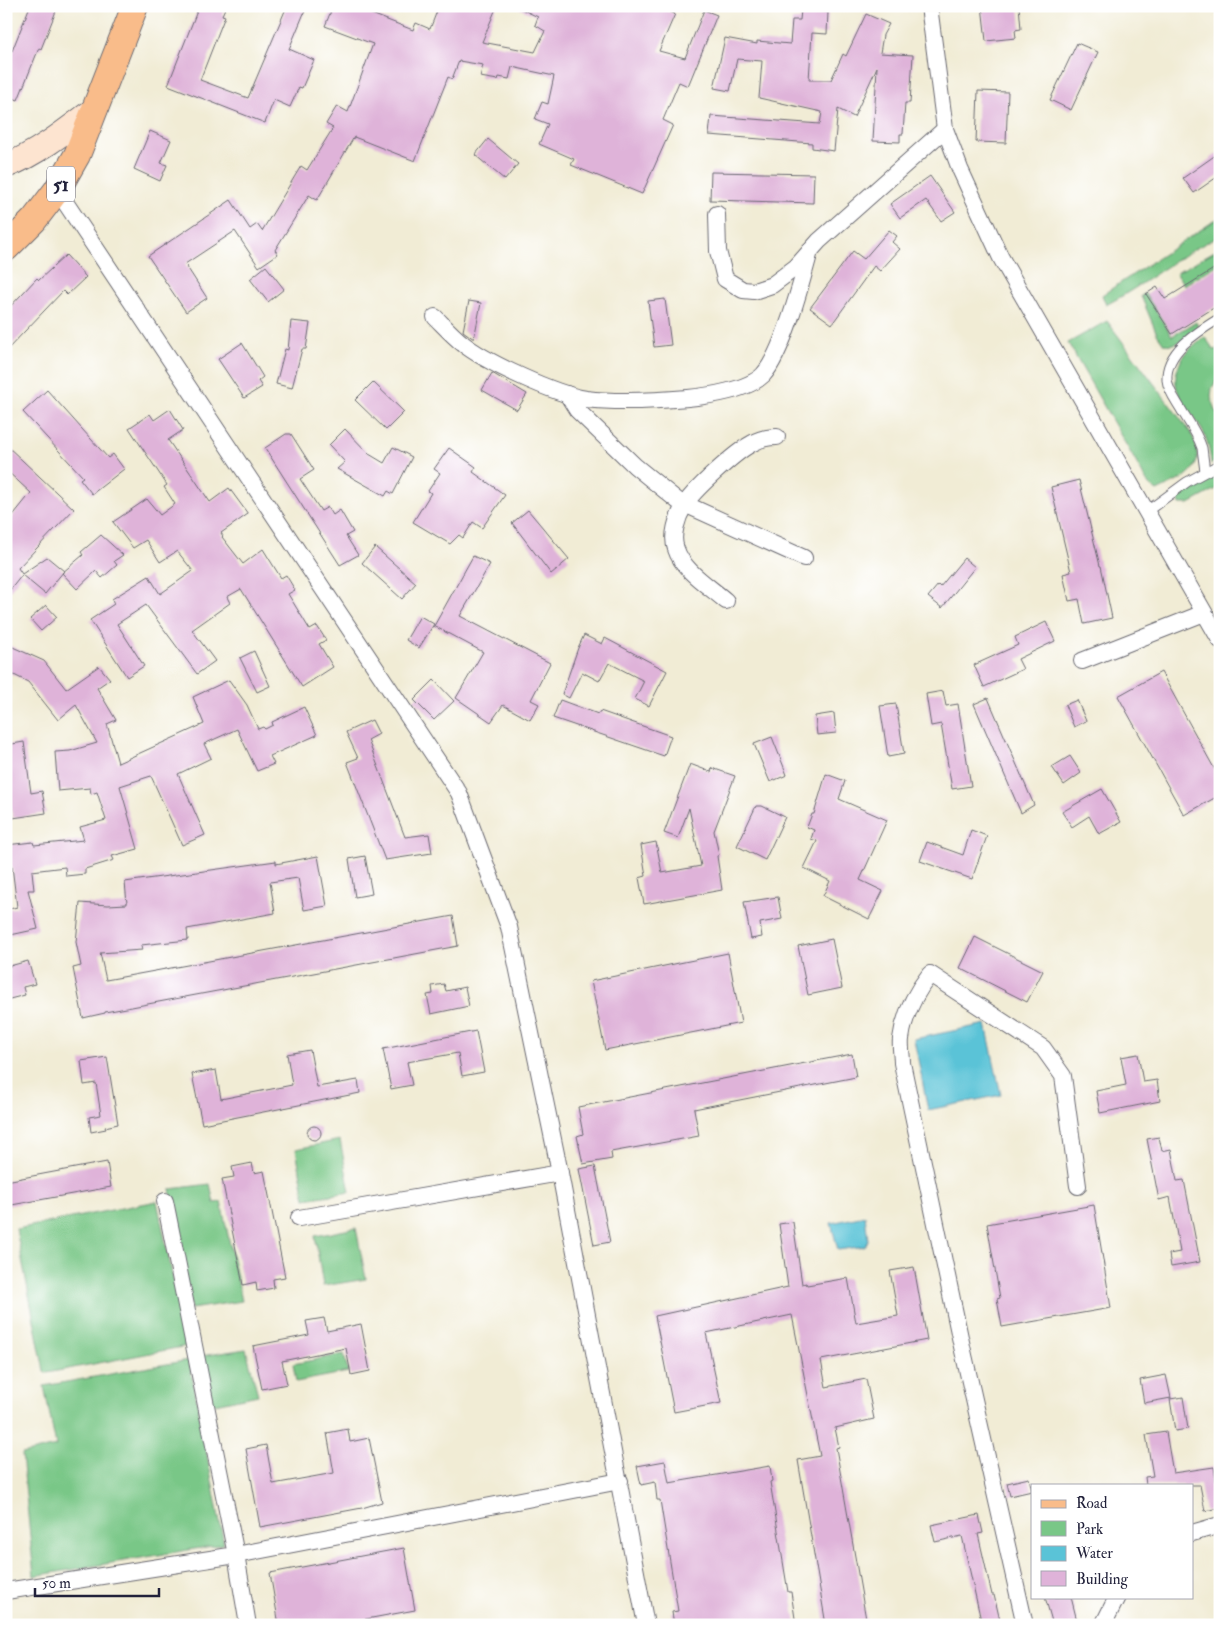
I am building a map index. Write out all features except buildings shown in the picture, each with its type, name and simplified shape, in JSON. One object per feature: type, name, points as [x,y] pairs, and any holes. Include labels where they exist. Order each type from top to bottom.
[{"type":"main road","name":"51","points":[[6,248],[34,220],[57,190],[78,155],[136,6]]},
{"type":"street","points":[[929,6],[945,129],[960,169],[1001,258],[1220,640]]},
{"type":"street","points":[[6,166],[24,159],[51,143],[96,108]]},
{"type":"street","points":[[717,214],[718,251],[725,279],[743,290],[754,291],[772,285],[796,267],[819,241],[945,129]]},
{"type":"street","points":[[57,190],[460,793],[508,927],[560,1173],[646,1625]]},
{"type":"street","points":[[434,317],[463,344],[487,358],[520,376],[566,394],[586,399],[641,402],[704,397],[749,385],[762,376],[771,365],[786,328],[810,251]]},
{"type":"street","points":[[566,394],[577,410],[663,490],[684,504],[804,558]]},
{"type":"street","points":[[726,600],[682,563],[675,547],[675,528],[684,504],[712,474],[751,444],[776,436]]},
{"type":"street","points":[[1082,661],[1204,613]]},
{"type":"street","points":[[1025,1625],[961,1342],[902,1063],[901,1040],[905,1022],[919,988],[930,974],[1043,1048],[1063,1076],[1078,1186]]},
{"type":"street","points":[[299,1218],[560,1173]]},
{"type":"street","points":[[165,1201],[236,1555],[248,1625]]},
{"type":"street","points":[[6,1591],[236,1555],[620,1481]]},
{"type":"street","points":[[1194,1532],[1220,1526]]},
{"type":"street","points":[[1103,1625],[1116,1598]]},
{"type":"lane","points":[[1205,471],[1202,447],[1171,392],[1167,381],[1172,360],[1182,346],[1220,318]]},
{"type":"lane","points":[[1146,512],[1205,471],[1220,464]]},
{"type":"green space","points":[[1220,217],[1220,236],[1190,252],[1106,305],[1102,295]]},
{"type":"green space","points":[[1220,248],[1220,263],[1184,285],[1176,273]]},
{"type":"green space","points":[[1145,293],[1172,336],[1196,322],[1198,326],[1178,343],[1164,344],[1157,334],[1141,296]]},
{"type":"green space","points":[[1107,321],[1191,433],[1196,446],[1196,464],[1192,471],[1157,491],[1149,485],[1068,343]]},
{"type":"green space","points":[[1205,337],[1214,350],[1220,348],[1220,375],[1212,388],[1211,397],[1215,411],[1220,414],[1220,459],[1211,464],[1204,434],[1182,399],[1176,383],[1176,374],[1184,357],[1193,346]]},
{"type":"green space","points":[[1220,467],[1220,487],[1189,504],[1180,504],[1178,496],[1181,490]]},
{"type":"green space","points":[[340,1140],[350,1192],[305,1199],[296,1149]]},
{"type":"green space","points":[[210,1184],[214,1203],[221,1202],[242,1301],[191,1309],[170,1189]]},
{"type":"green space","points":[[157,1201],[187,1346],[47,1373],[44,1371],[16,1229]]},
{"type":"green space","points":[[356,1228],[366,1279],[323,1286],[315,1236]]},
{"type":"green space","points":[[246,1349],[258,1395],[210,1405],[201,1356]]},
{"type":"green space","points":[[344,1354],[348,1372],[296,1382],[293,1364]]},
{"type":"green space","points":[[189,1360],[224,1544],[34,1576],[22,1454],[56,1446],[44,1386]]},
{"type":"water","points":[[986,1024],[1001,1095],[928,1110],[914,1039]]},
{"type":"water","points":[[865,1216],[868,1240],[865,1246],[838,1250],[831,1223]]}]
